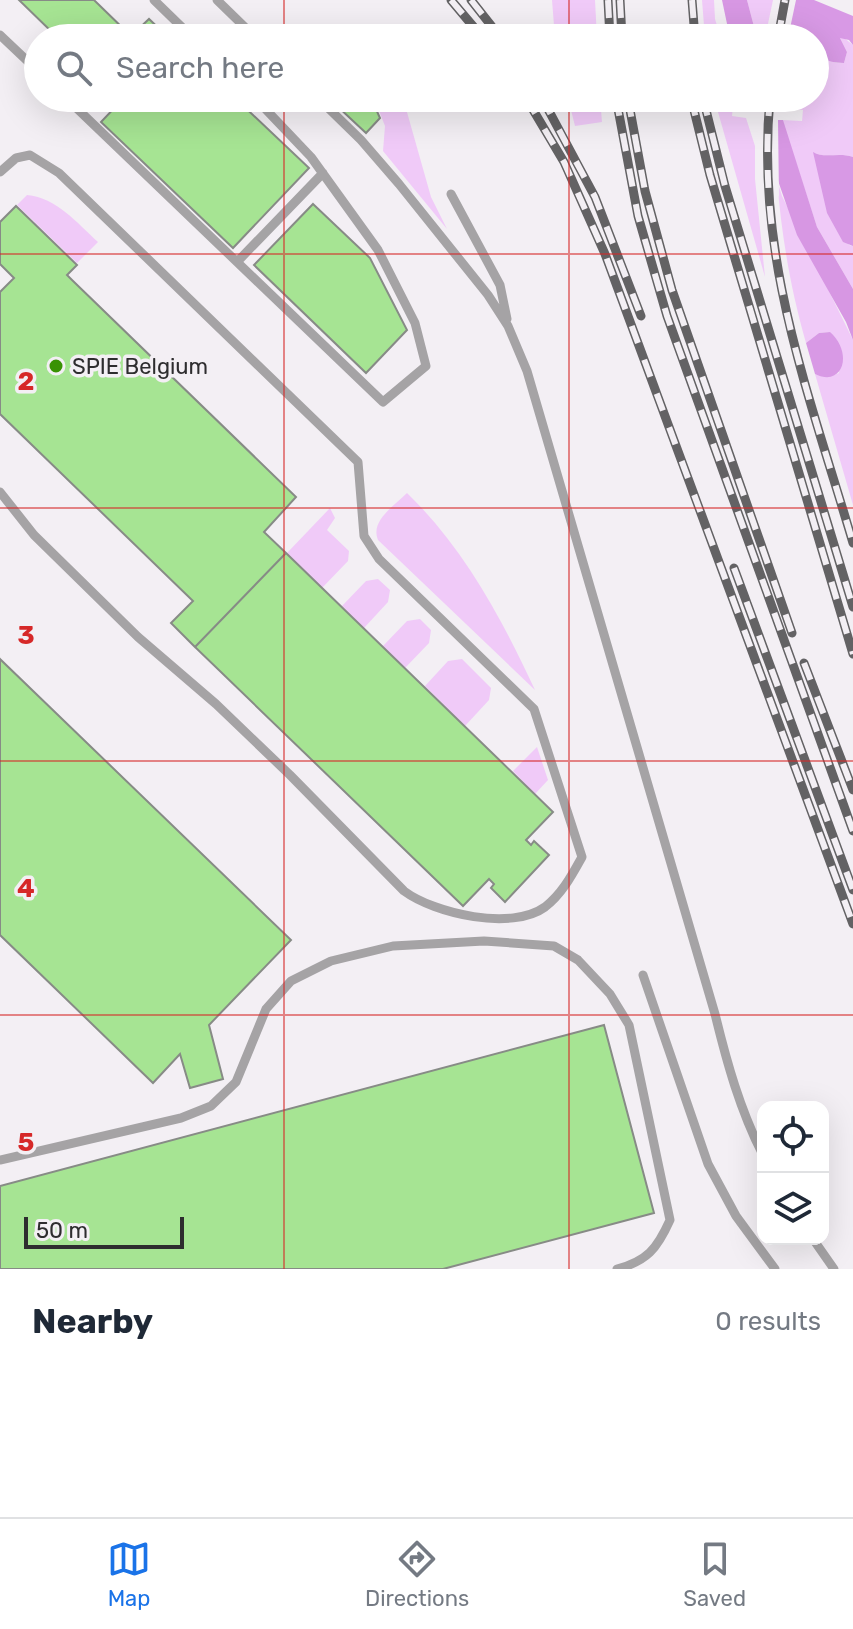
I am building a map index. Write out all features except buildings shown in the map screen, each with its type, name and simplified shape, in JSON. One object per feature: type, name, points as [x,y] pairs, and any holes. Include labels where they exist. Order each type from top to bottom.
[{"type":"lane","points":[[154,0],[179,24]]},
{"type":"lane","points":[[217,0],[242,24]]},
{"type":"lane","points":[[0,35],[24,58]]},
{"type":"lane","points":[[81,112],[383,402],[426,366],[415,323],[378,250],[323,173],[268,112]]},
{"type":"lane","points":[[332,112],[399,184],[488,295],[508,326],[527,371],[715,1014],[731,1080],[757,1143]]},
{"type":"lane","points":[[0,172],[16,158],[30,155],[59,173],[358,462],[364,536],[379,559],[534,709],[582,857],[568,883],[547,906],[533,914],[482,919],[445,911],[416,900],[216,704],[138,637],[34,535],[0,492]]},
{"type":"lane","points":[[237,262],[323,173]]},
{"type":"lane","points":[[451,194],[500,285],[508,326]]},
{"type":"lane","points":[[0,1160],[181,1118],[211,1106],[236,1082],[266,1009],[291,981],[331,961],[393,946],[484,941],[554,946],[578,960],[610,994],[629,1025],[670,1220],[661,1240],[640,1263],[617,1269]]},
{"type":"lane","points":[[643,975],[708,1164],[736,1216],[775,1269]]},
{"type":"lane","points":[[817,1245],[834,1269]]},
{"type":"shaded area","points":[[552,0],[595,0],[596,24],[554,24]]},
{"type":"shaded area","points":[[702,0],[714,0],[717,24],[704,24]]},
{"type":"shaded area","points":[[722,0],[747,0],[753,24],[727,24]]},
{"type":"shaded area","points":[[747,0],[773,0],[768,24],[753,24]]},
{"type":"shaded area","points":[[796,0],[814,0],[853,16],[853,45],[849,40],[840,38],[847,52],[844,63],[829,61],[829,24],[791,24]]},
{"type":"shaded area","points":[[840,38],[853,45],[853,157],[814,153],[849,245],[853,246],[853,289],[817,227],[782,120],[802,121],[803,112],[829,112],[829,60],[844,63],[847,52]]},
{"type":"shaded area","points":[[380,112],[407,112],[431,197],[447,229],[383,151],[385,126]]},
{"type":"shaded area","points":[[572,112],[601,112],[602,122],[575,126]]},
{"type":"shaded area","points":[[718,112],[732,112],[732,116],[746,118],[755,146],[755,179],[765,277]]},
{"type":"shaded area","points":[[754,112],[780,112],[817,227],[853,289],[853,340],[797,235]]},
{"type":"shaded area","points":[[813,152],[853,157],[853,246],[843,242],[827,213]]},
{"type":"shaded area","points":[[777,180],[853,340],[853,505],[815,374],[827,376],[839,373],[830,332],[819,333],[806,343],[787,262]]},
{"type":"shaded area","points":[[27,195],[57,206],[98,242],[77,263],[17,205]]},
{"type":"shaded area","points":[[830,332],[837,340],[843,358],[839,372],[825,377],[815,374],[806,343],[819,333]]},
{"type":"shaded area","points":[[407,493],[428,514],[464,561],[509,637],[535,690],[378,540],[376,533],[380,520]]},
{"type":"shaded area","points":[[330,508],[335,518],[327,530],[349,551],[348,561],[322,588],[287,553]]},
{"type":"shaded area","points":[[378,579],[390,590],[388,602],[364,628],[342,606],[366,581]]},
{"type":"shaded area","points":[[420,619],[431,630],[429,643],[405,668],[383,646],[407,621]]},
{"type":"shaded area","points":[[462,659],[491,688],[489,700],[465,726],[425,686],[448,661]]},
{"type":"shaded area","points":[[537,747],[548,780],[535,794],[513,771]]},
{"type":"pier","points":[[750,112],[784,112],[787,120],[778,120],[779,198],[755,119]]},
{"type":"railway","points":[[451,0],[471,24]]},
{"type":"railway","points":[[471,0],[490,24]]},
{"type":"railway","points":[[608,0],[609,24]]},
{"type":"railway","points":[[620,0],[621,24]]},
{"type":"railway","points":[[692,0],[694,24]]},
{"type":"railway","points":[[781,24],[785,0]]},
{"type":"railway","points":[[534,112],[564,162],[605,254],[853,924]]},
{"type":"railway","points":[[549,112],[595,197],[641,316]]},
{"type":"railway","points":[[619,112],[638,216],[667,316],[853,831]]},
{"type":"railway","points":[[630,112],[645,191],[672,290],[792,633]]},
{"type":"railway","points":[[694,112],[710,175],[853,654]]},
{"type":"railway","points":[[706,112],[725,186],[853,607]]},
{"type":"railway","points":[[769,112],[767,157],[770,214],[778,269],[803,379],[853,543]]},
{"type":"railway","points":[[734,568],[853,890]]},
{"type":"railway","points":[[804,663],[853,790]]},
{"type":"place","name":"SPIE Belgium","points":[[56,366]]}]
